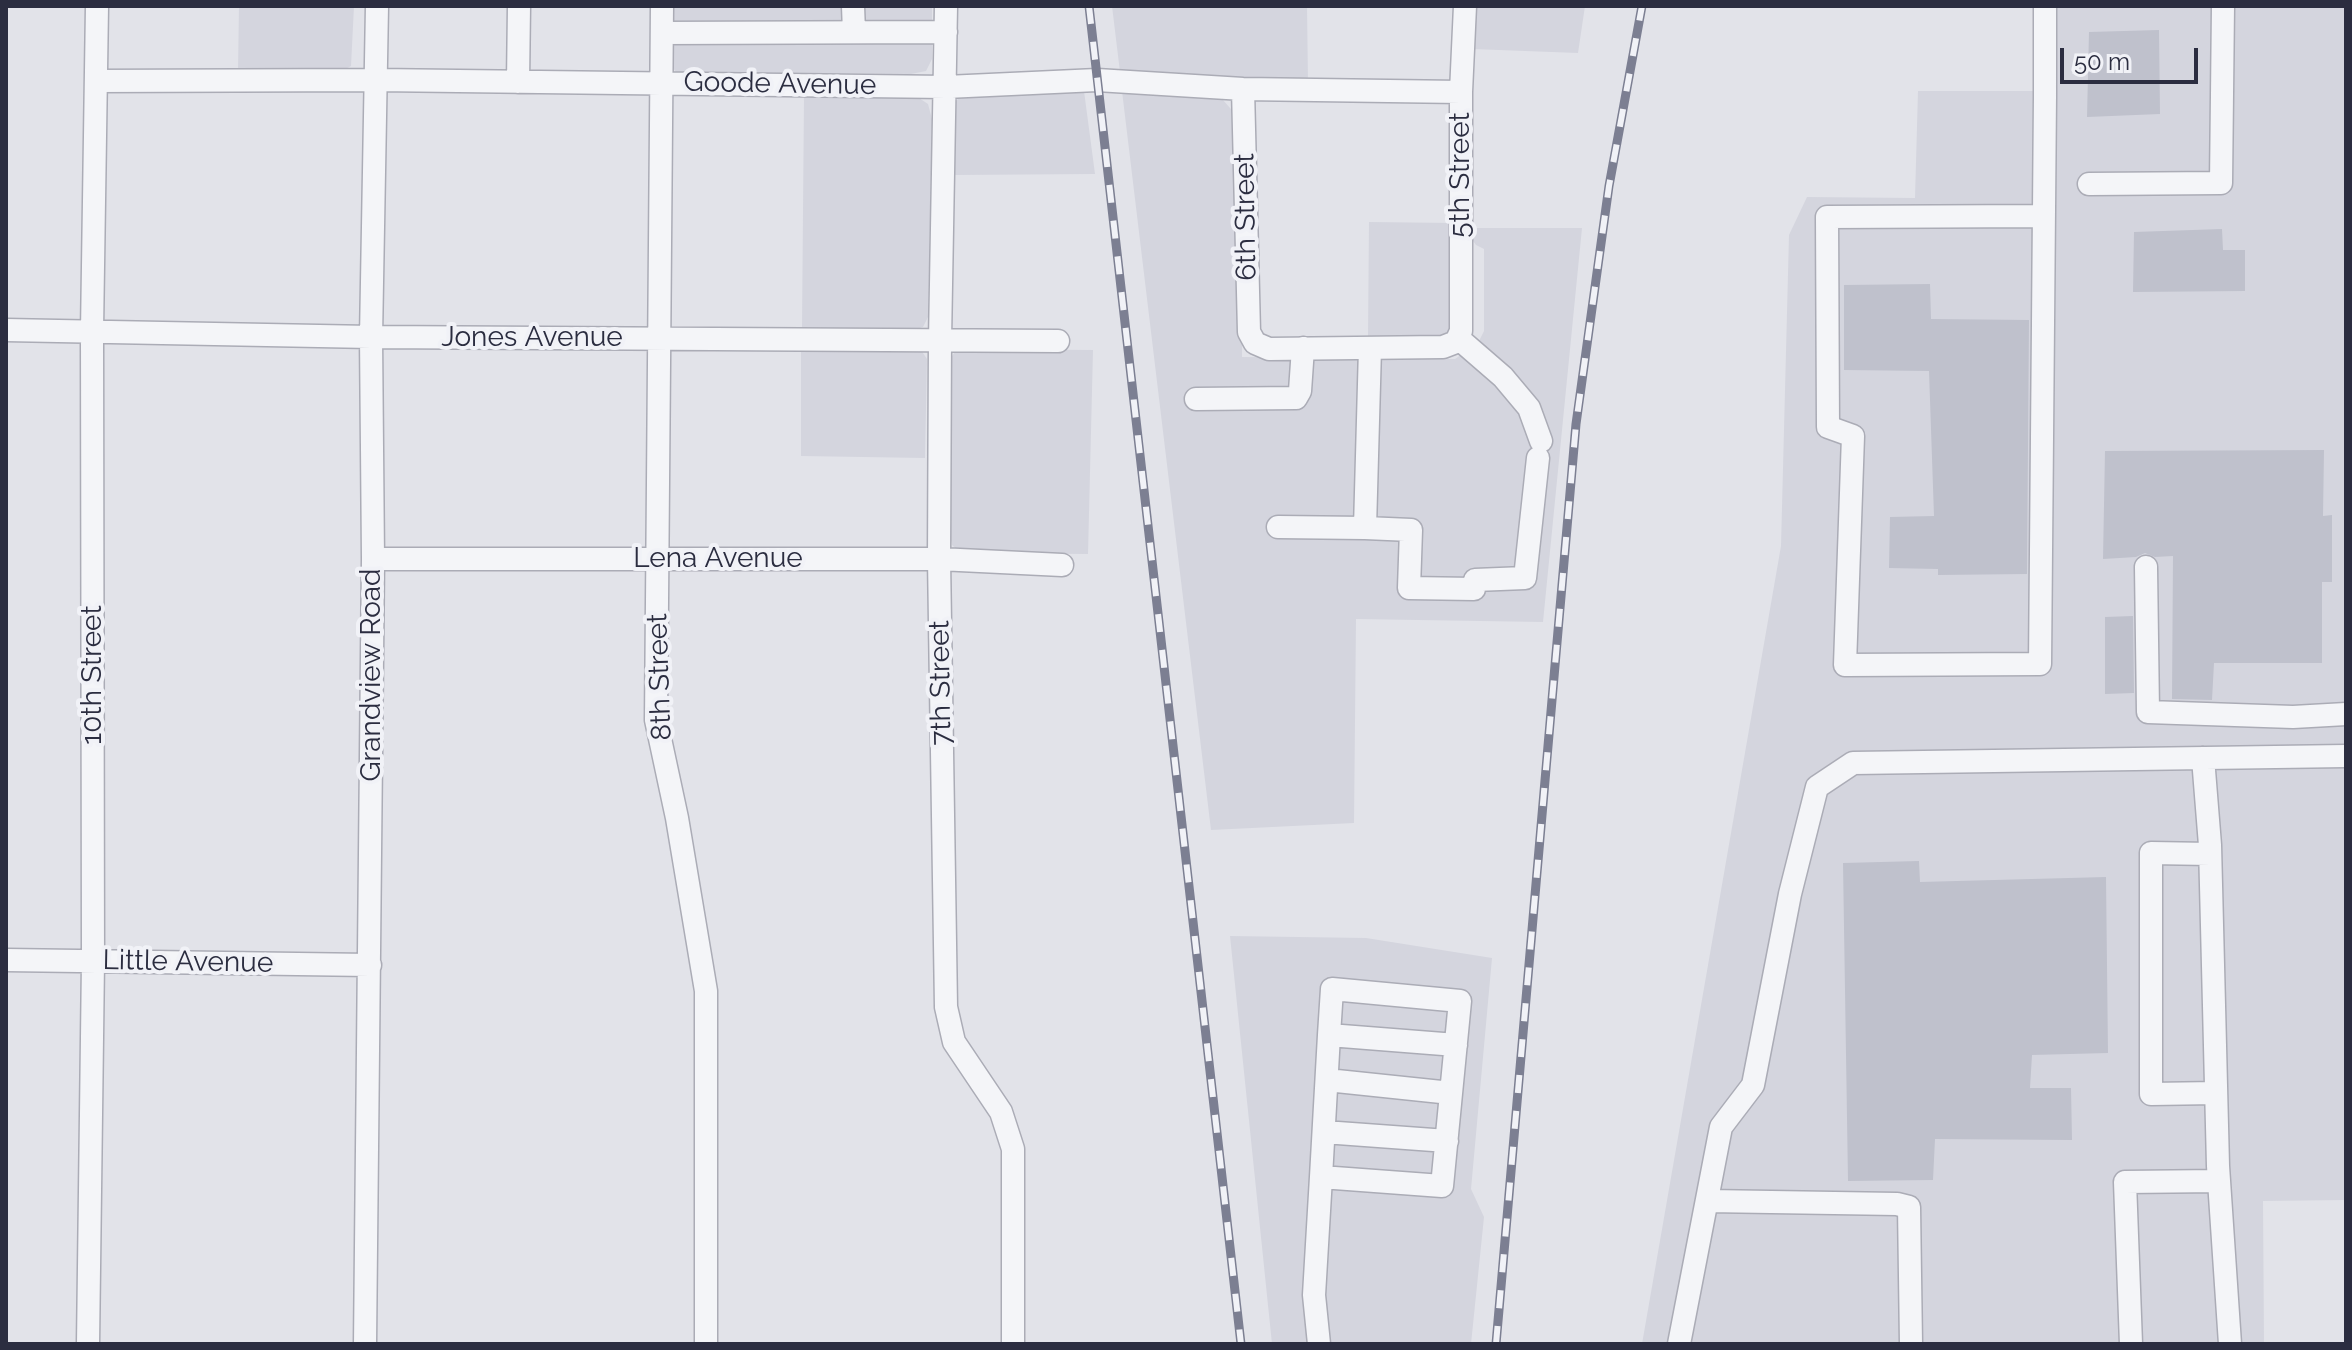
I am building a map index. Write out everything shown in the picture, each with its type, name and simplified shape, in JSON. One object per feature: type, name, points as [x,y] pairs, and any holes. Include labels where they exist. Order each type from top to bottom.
[{"type":"street","name":"10th Street","points":[[88,1344],[93,961],[92,331],[97,6]]},
{"type":"street","name":"Grandview Road","points":[[365,1344],[373,559],[371,337],[377,6]]},
{"type":"street","points":[[518,82],[519,6]]},
{"type":"street","name":"8th Street","points":[[662,6],[656,720],[677,818],[706,991],[706,1344]]},
{"type":"street","points":[[853,6],[854,32]]},
{"type":"street","name":"7th Street","points":[[946,6],[939,559],[946,1007],[954,1042],[1001,1112],[1013,1149],[1013,1344]]},
{"type":"street","name":"5th Street","points":[[1457,340],[1461,331],[1461,92],[1465,6]]},
{"type":"street","points":[[2044,216],[1827,217],[1828,427],[1853,436],[1845,665],[2040,664],[2044,216],[2045,6]]},
{"type":"street","points":[[2089,184],[2221,183],[2223,6]]},
{"type":"street","points":[[662,33],[946,32]]},
{"type":"street","name":"Goode Avenue","points":[[97,81],[662,82],[946,87],[1097,80],[1243,89],[1461,92]]},
{"type":"street","name":"6th Street","points":[[1243,89],[1249,332],[1255,343],[1269,349],[1303,348]]},
{"type":"street","name":"Jones Avenue","points":[[6,330],[371,337],[1058,341]]},
{"type":"street","points":[[1196,399],[1296,398],[1300,391],[1303,348],[1443,347],[1457,340],[1503,377],[1529,408],[1539,450],[1525,578],[1475,580],[1474,589],[1409,588],[1411,530],[1278,527]]},
{"type":"street","points":[[1365,528],[1370,348]]},
{"type":"street","name":"Lena Avenue","points":[[373,559],[939,559],[1062,565]]},
{"type":"street","points":[[2146,567],[2148,712],[2293,717],[2346,714]]},
{"type":"street","points":[[1679,1344],[1721,1127],[1753,1085],[1790,894],[1817,787],[1853,763],[2346,756]]},
{"type":"street","points":[[2203,758],[2210,854],[2219,1181],[2230,1344]]},
{"type":"street","points":[[2210,854],[2151,853],[2151,1094],[2216,1093]]},
{"type":"street","name":"Little Avenue","points":[[6,960],[370,965]]},
{"type":"street","points":[[1319,1344],[1314,1295],[1332,989],[1460,1001],[1442,1186],[1321,1177]]},
{"type":"street","points":[[1329,1035],[1456,1045]]},
{"type":"street","points":[[1327,1080],[1451,1093]]},
{"type":"street","points":[[1324,1132],[1447,1141]]},
{"type":"street","points":[[2131,1344],[2125,1182],[2219,1181]]},
{"type":"street","points":[[1708,1201],[1897,1204],[1909,1207],[1911,1344]]},
{"type":"shaded area","points":[[239,6],[354,6],[351,66],[342,71],[238,71]]},
{"type":"shaded area","points":[[670,6],[932,6],[932,59],[926,71],[911,74],[676,72],[669,63]]},
{"type":"shaded area","points":[[1112,6],[1307,6],[1308,83],[1120,72]]},
{"type":"shaded area","points":[[1474,6],[1585,6],[1578,53],[1472,49]]},
{"type":"shaded area","points":[[2052,6],[2346,6],[2346,1200],[2263,1201],[2264,1344],[1642,1344],[1781,546],[1789,235],[1807,197],[1915,198],[1918,91],[2052,91]]},
{"type":"shaded area","points":[[1084,91],[1095,174],[953,175],[955,103],[962,93]]},
{"type":"shaded area","points":[[1122,91],[1214,97],[1223,100],[1237,116],[1242,139],[1242,357],[1455,359],[1478,343],[1484,331],[1484,249],[1471,238],[1469,228],[1582,228],[1543,622],[1356,619],[1354,823],[1211,830]]},
{"type":"shaded area","points":[[804,97],[919,98],[928,104],[932,119],[928,317],[923,327],[913,330],[802,328]]},
{"type":"shaded area","points":[[1369,222],[1454,223],[1454,330],[1440,339],[1368,336]]},
{"type":"shaded area","points":[[801,349],[921,350],[927,359],[925,458],[801,456]]},
{"type":"shaded area","points":[[957,349],[1093,350],[1088,554],[961,553],[952,545],[950,359]]},
{"type":"shaded area","points":[[1230,936],[1366,938],[1492,958],[1471,1189],[1484,1217],[1471,1344],[1272,1344]]},
{"type":"building","points":[[2159,30],[2160,114],[2087,117],[2089,32]]},
{"type":"building","points":[[2222,229],[2223,250],[2245,250],[2245,291],[2133,292],[2134,232]]},
{"type":"building","points":[[1930,284],[1931,319],[2029,320],[2027,574],[1938,575],[1938,569],[1889,568],[1890,517],[1934,516],[1929,371],[1844,370],[1844,285]]},
{"type":"building","points":[[2324,450],[2323,516],[2332,515],[2332,582],[2322,582],[2322,663],[2214,663],[2212,700],[2172,699],[2173,556],[2155,557],[2145,553],[2136,557],[2103,559],[2105,451]]},
{"type":"building","points":[[2133,616],[2134,693],[2105,694],[2105,617]]},
{"type":"building","points":[[1919,861],[1920,882],[2106,877],[2108,1053],[2032,1055],[2030,1088],[2071,1088],[2072,1140],[1935,1139],[1933,1180],[1848,1181],[1843,863]]},
{"type":"railway","points":[[1089,6],[1241,1344]]},
{"type":"railway","points":[[1496,1344],[1576,424],[1609,186],[1642,6]]}]
